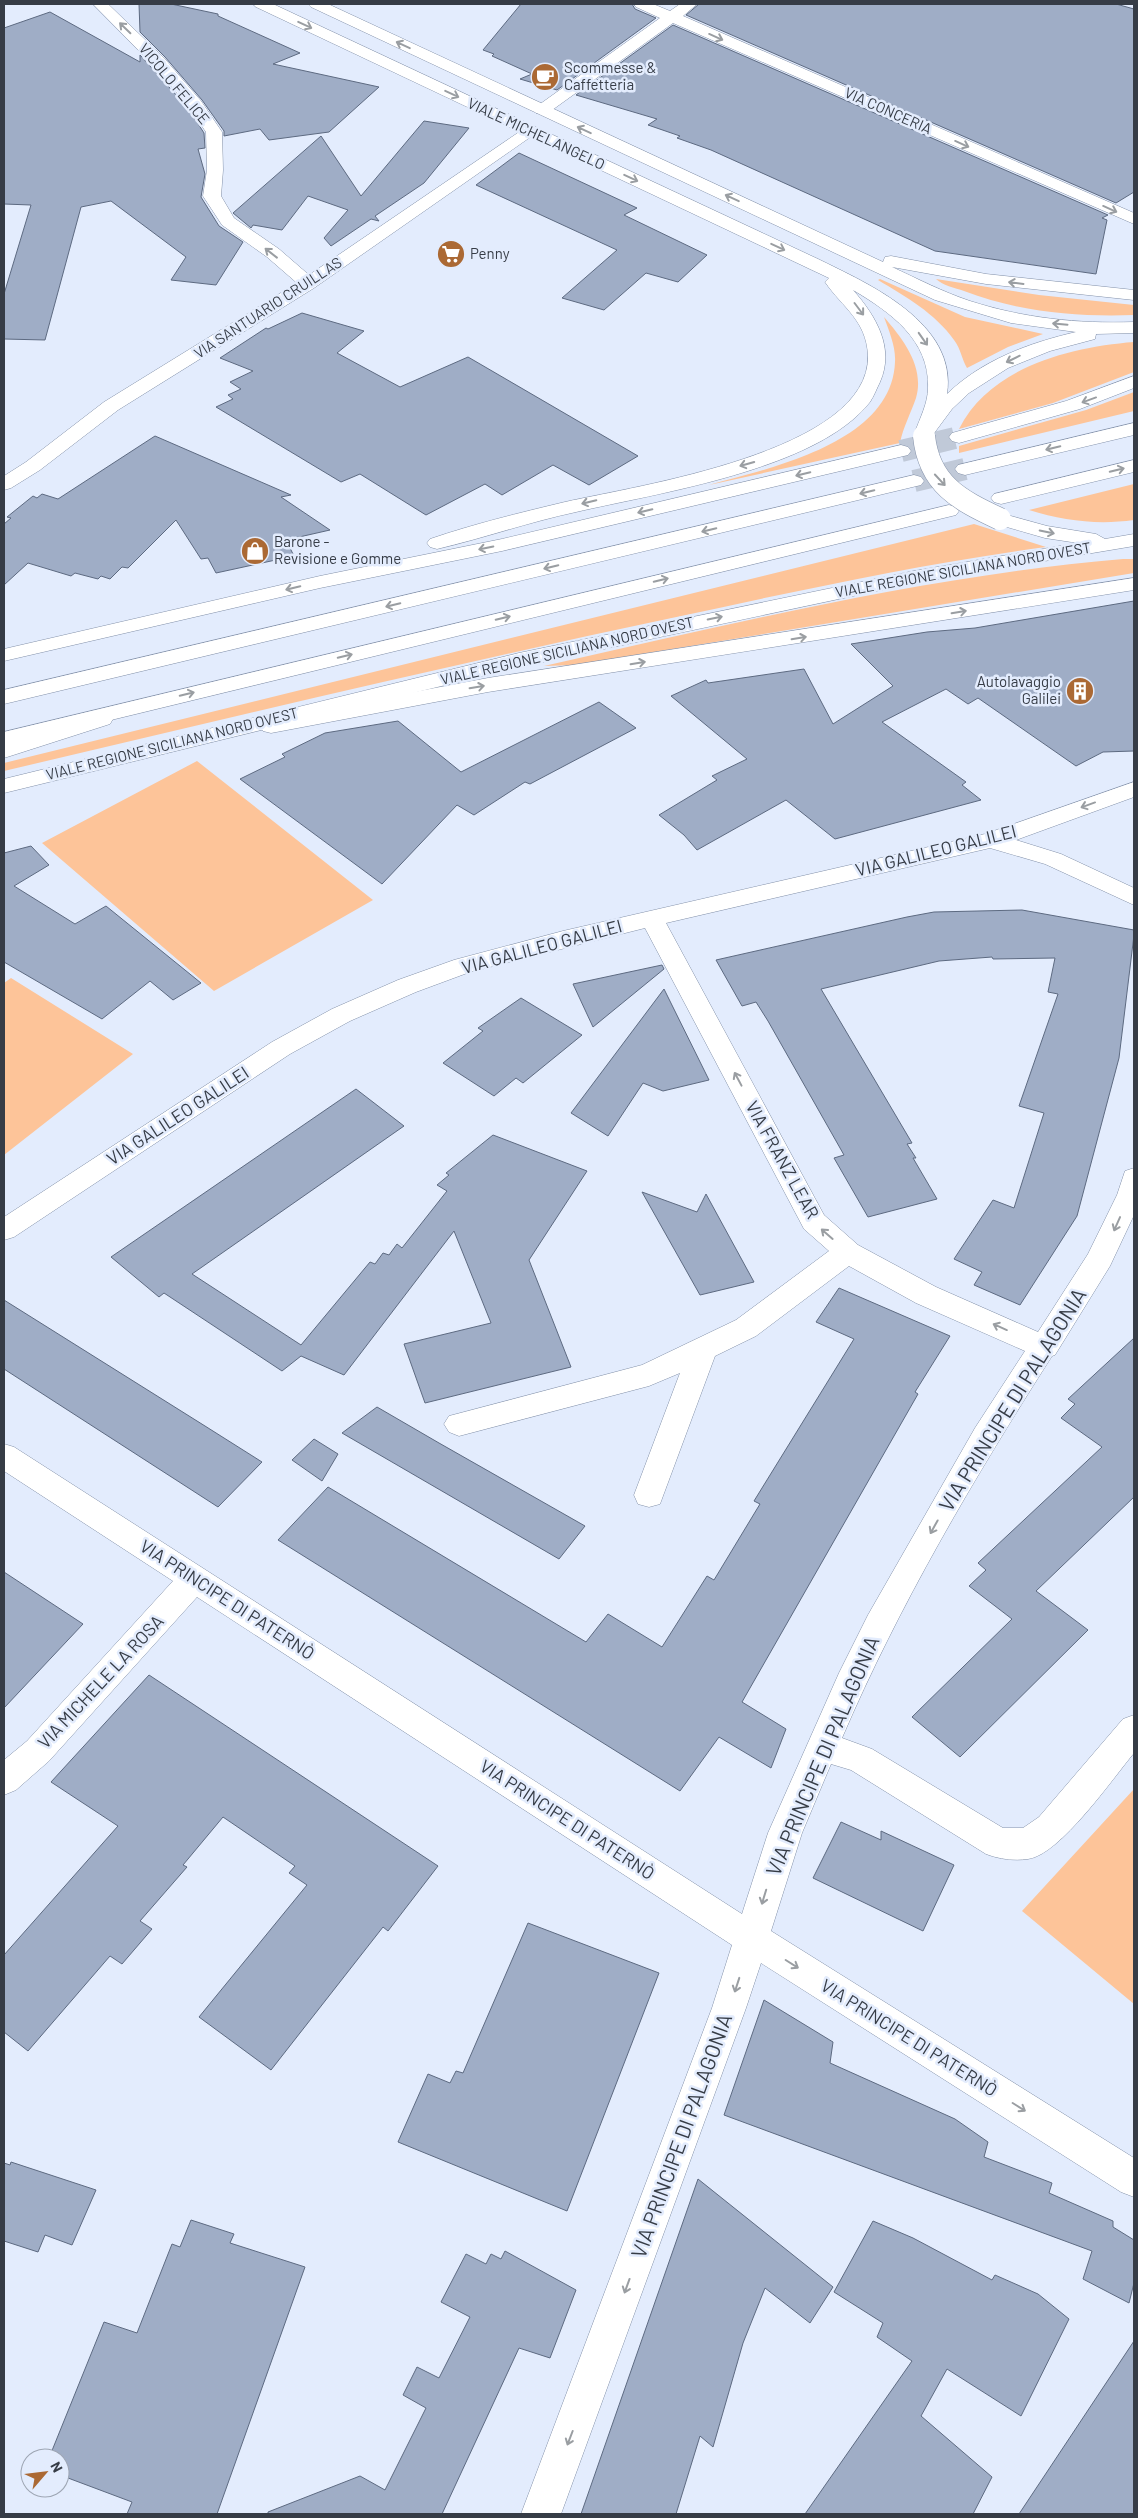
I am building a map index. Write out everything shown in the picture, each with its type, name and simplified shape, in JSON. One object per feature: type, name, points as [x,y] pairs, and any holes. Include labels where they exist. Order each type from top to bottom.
[{"type":"street","name":"VICOLO FELICE","points":[[100,4],[158,61],[195,104],[214,132],[215,170],[212,196],[228,221],[273,253],[308,284]]},
{"type":"street","name":"VIALE MICHELANGELO","points":[[261,4],[812,263]]},
{"type":"street","name":"VIALE MICHELANGELO","points":[[316,4],[839,248]]},
{"type":"street","name":"VIA CONCERIA","points":[[641,4],[1134,219]]},
{"type":"street","points":[[542,110],[690,4]]},
{"type":"street","name":"VIA SANTUARIO CRUILLAS","points":[[4,484],[33,466],[111,406],[308,284],[531,131]]},
{"type":"street","points":[[839,248],[912,266],[986,279],[1134,295]]},
{"type":"street","points":[[839,248],[941,296],[988,312],[1059,325],[1130,328]]},
{"type":"street","points":[[812,263],[883,300],[909,322],[928,346],[937,374],[938,387],[925,434],[927,460],[943,484],[968,504],[1000,519],[1069,536],[1131,542]]},
{"type":"street","points":[[320,582],[494,524],[748,464],[794,447],[829,429],[855,408],[871,386],[877,363],[876,349],[868,321],[858,307],[847,294],[812,263]]},
{"type":"street","points":[[925,434],[951,398],[1001,365],[1034,350],[1065,340],[1130,328]]},
{"type":"street","points":[[958,438],[1057,410],[1134,382]]},
{"type":"street","points":[[966,469],[1134,429]]},
{"type":"street","points":[[4,655],[320,582],[502,545],[901,451]]},
{"type":"street","points":[[1001,498],[1134,466]]},
{"type":"street","points":[[4,697],[914,481]]},
{"type":"street","points":[[4,739],[948,511]]},
{"type":"street","name":"VIALE REGIONE SICILIANA NORD OVEST","points":[[4,786],[519,660],[914,577],[1131,542]]},
{"type":"street","points":[[138,753],[435,694],[1134,584]]},
{"type":"street","points":[[4,752],[154,702]]},
{"type":"street","name":"VIA GALILEO GALILEI","points":[[4,1230],[281,1048],[342,1015],[407,986],[464,966],[564,939],[991,840],[1134,789]]},
{"type":"street","points":[[991,840],[1053,859],[1134,897]]},
{"type":"street","name":"VIA FRANZ LEAR","points":[[652,919],[814,1222],[848,1252],[926,1295],[1044,1347]]},
{"type":"street","name":"VIA PRINCIPE DI PALAGONIA","points":[[541,2514],[729,2008],[785,1833],[822,1746],[850,1684],[889,1608],[985,1436],[1100,1259],[1133,1190]]},
{"type":"street","points":[[459,1424],[649,1375],[746,1328],[848,1252]]},
{"type":"street","points":[[649,1495],[703,1349]]},
{"type":"street","name":"VIA PRINCIPE DI PATERNÒ","points":[[4,1456],[751,1938],[1134,2179]]},
{"type":"street","name":"VIA MICHELE LA ROSA","points":[[4,1780],[38,1751],[194,1579]]},
{"type":"street","points":[[822,1746],[861,1759],[998,1842],[1028,1844],[1051,1828],[1134,1729]]},
{"type":"shaded area","points":[[880,279],[965,317],[1043,334],[1008,347],[967,368],[956,343],[946,330],[919,306],[878,280]]},
{"type":"shaded area","points":[[936,279],[1039,295],[1134,305],[1134,315],[1048,312],[985,298],[949,286]]},
{"type":"shaded area","points":[[884,317],[905,344],[915,365],[917,375],[918,387],[916,398],[900,443],[709,485],[794,460],[824,447],[851,432],[873,413],[889,390],[895,362],[893,345]]},
{"type":"shaded area","points":[[1134,342],[1134,372],[1053,403],[959,429],[973,408],[990,390],[1034,364],[1084,349]]},
{"type":"shaded area","points":[[1134,392],[1134,411],[959,453],[959,446],[1086,410]]},
{"type":"shaded area","points":[[1134,484],[1134,520],[1081,521],[1029,510]]},
{"type":"shaded area","points":[[974,524],[1046,547],[903,570],[667,619],[252,712],[4,771],[4,763]]},
{"type":"shaded area","points":[[1134,559],[1134,573],[575,665],[544,666],[760,618],[904,589],[1049,567]]},
{"type":"shaded area","points":[[197,761],[373,900],[214,991],[42,843]]},
{"type":"shaded area","points":[[11,978],[133,1054],[4,1155],[4,983]]},
{"type":"shaded area","points":[[1134,1789],[1134,2004],[1022,1911]]},
{"type":"building","points":[[139,4],[171,4],[218,14],[218,16],[300,53],[273,64],[379,87],[329,132],[269,140],[260,129],[224,136],[224,131],[202,100],[165,57],[140,32]]},
{"type":"building","points":[[521,4],[632,4],[635,9],[656,18],[557,90],[520,79],[532,74],[483,50]]},
{"type":"building","points":[[699,4],[1116,4],[1134,9],[1134,192],[1116,203],[686,15]]},
{"type":"building","points":[[50,12],[140,62],[140,55],[188,108],[204,133],[205,148],[198,149],[205,174],[201,197],[219,226],[243,242],[216,285],[171,280],[186,257],[111,201],[81,207],[45,340],[4,339],[4,294],[31,205],[4,204],[4,28]]},
{"type":"building","points":[[673,25],[1108,215],[1102,218],[1107,220],[1096,274],[935,251],[711,150],[677,138],[680,136],[648,125],[657,119],[576,95]]},
{"type":"building","points":[[424,121],[469,128],[424,183],[375,216],[379,221],[371,219],[331,246],[324,238],[348,210],[308,196],[282,230],[253,225],[251,228],[233,213],[321,136],[361,196]]},
{"type":"building","points":[[519,153],[637,208],[624,215],[707,255],[678,282],[646,273],[604,310],[562,298],[617,250],[476,185]]},
{"type":"building","points":[[302,313],[364,331],[337,353],[400,387],[468,357],[638,456],[589,485],[553,465],[502,495],[485,484],[426,515],[360,474],[341,482],[216,407],[233,399],[228,395],[241,389],[230,382],[253,371],[220,358],[266,328],[268,329]]},
{"type":"building","points":[[155,436],[291,495],[281,497],[330,530],[286,540],[294,556],[216,573],[208,558],[201,559],[176,520],[128,568],[122,567],[110,579],[101,576],[98,579],[75,573],[71,576],[28,563],[4,585],[4,524],[11,518],[7,517],[33,496],[37,498],[42,494],[58,499]]},
{"type":"building","points":[[1134,601],[1134,751],[1103,752],[1076,766],[978,698],[968,704],[946,689],[882,722],[966,782],[962,785],[981,800],[835,839],[786,800],[697,850],[684,835],[659,815],[717,780],[712,776],[747,759],[671,696],[706,680],[708,683],[804,669],[833,724],[893,686],[851,644],[927,632],[975,628]]},
{"type":"building","points":[[599,702],[636,728],[530,784],[525,782],[474,815],[457,805],[382,884],[240,779],[285,757],[282,754],[325,733],[398,721],[461,772]]},
{"type":"building","points":[[31,846],[49,865],[14,886],[75,924],[106,906],[201,983],[173,1000],[150,981],[102,1019],[4,962],[4,853]]},
{"type":"building","points":[[1022,910],[1134,930],[1134,935],[1119,1058],[1077,1216],[1020,1305],[974,1285],[982,1272],[954,1259],[993,1200],[1014,1208],[1044,1113],[1019,1106],[1058,994],[1048,992],[1055,958],[993,959],[992,957],[939,961],[821,989],[912,1143],[907,1144],[916,1158],[913,1158],[937,1199],[868,1217],[834,1158],[844,1155],[768,1021],[756,1002],[742,1006],[716,960],[934,912]]},
{"type":"building","points":[[662,965],[664,969],[593,1027],[573,984]]},
{"type":"building","points":[[664,989],[709,1080],[663,1091],[643,1083],[608,1136],[571,1113]]},
{"type":"building","points":[[521,998],[582,1035],[523,1083],[516,1078],[494,1096],[443,1063],[483,1031],[478,1028]]},
{"type":"building","points":[[356,1089],[404,1126],[192,1274],[301,1345],[370,1262],[375,1264],[383,1253],[389,1255],[397,1244],[402,1248],[447,1191],[437,1185],[449,1175],[446,1173],[493,1135],[587,1171],[529,1260],[571,1367],[425,1403],[404,1344],[491,1323],[454,1231],[344,1375],[301,1356],[282,1371],[164,1293],[159,1297],[111,1257]]},
{"type":"building","points":[[642,1192],[697,1212],[706,1194],[754,1282],[700,1295]]},
{"type":"building","points":[[839,1288],[950,1336],[915,1392],[918,1394],[742,1702],[786,1729],[771,1768],[719,1737],[680,1791],[278,1540],[328,1487],[586,1642],[608,1614],[662,1647],[707,1576],[714,1580],[760,1504],[754,1501],[854,1339],[816,1322]]},
{"type":"building","points":[[4,1300],[262,1462],[218,1507],[4,1369]]},
{"type":"building","points":[[1134,1338],[1134,1497],[1036,1591],[1088,1630],[960,1757],[912,1717],[1012,1619],[969,1586],[986,1570],[978,1563],[1102,1447],[1061,1418],[1075,1404],[1068,1399]]},
{"type":"building","points":[[377,1407],[585,1526],[559,1559],[342,1433]]},
{"type":"building","points":[[314,1439],[338,1454],[322,1481],[292,1460]]},
{"type":"building","points":[[4,1572],[83,1624],[4,1708]]},
{"type":"building","points":[[149,1675],[438,1866],[388,1931],[383,1927],[271,2070],[199,2017],[307,1885],[289,1873],[295,1866],[223,1817],[183,1865],[187,1867],[140,1921],[152,1929],[122,1964],[110,1956],[28,2051],[4,2032],[4,1955],[118,1826],[51,1782]]},
{"type":"building","points":[[841,1822],[881,1840],[881,1831],[954,1865],[923,1931],[813,1878]]},
{"type":"building","points":[[528,1923],[659,1973],[567,2211],[398,2142],[428,2074],[450,2083],[456,2071],[463,2073]]},
{"type":"building","points":[[764,2000],[833,2042],[830,2063],[955,2119],[988,2142],[984,2157],[1052,2183],[1049,2193],[1113,2221],[1113,2227],[1134,2240],[1134,2283],[1129,2303],[1083,2279],[1092,2251],[724,2115]]},
{"type":"building","points":[[11,2162],[96,2190],[72,2245],[45,2235],[38,2252],[4,2241],[4,2163],[10,2165]]},
{"type":"building","points":[[698,2179],[833,2287],[810,2323],[765,2288],[743,2343],[713,2447],[700,2436],[676,2514],[581,2514]]},
{"type":"building","points":[[191,2220],[234,2234],[230,2243],[305,2267],[217,2514],[127,2514],[132,2502],[70,2479],[70,2448],[53,2448],[104,2322],[137,2333],[172,2244],[180,2247]]},
{"type":"building","points":[[873,2221],[913,2238],[992,2280],[995,2275],[1038,2294],[1069,2319],[1021,2416],[947,2369],[921,2416],[992,2477],[973,2514],[805,2514],[912,2361],[877,2337],[883,2323],[834,2292]]},
{"type":"building","points":[[505,2251],[576,2290],[550,2358],[519,2348],[442,2514],[268,2514],[268,2512],[360,2476],[385,2490],[426,2408],[403,2395],[417,2367],[439,2378],[470,2317],[441,2302],[466,2254],[486,2264],[491,2254],[501,2259]]},
{"type":"building","points":[[1134,2341],[1134,2514],[1019,2514]]},
{"type":"tunnel","points":[[901,451],[959,437]]},
{"type":"tunnel","points":[[914,481],[965,469]]},
{"type":"place","name":"Scommesse & Caffetteria","points":[[545,77]]},
{"type":"place","name":"Penny","points":[[451,254]]},
{"type":"place","name":"Barone - Revisione e Gomme","points":[[255,551]]},
{"type":"place","name":"Autolavaggio Galilei","points":[[1080,691]]}]
